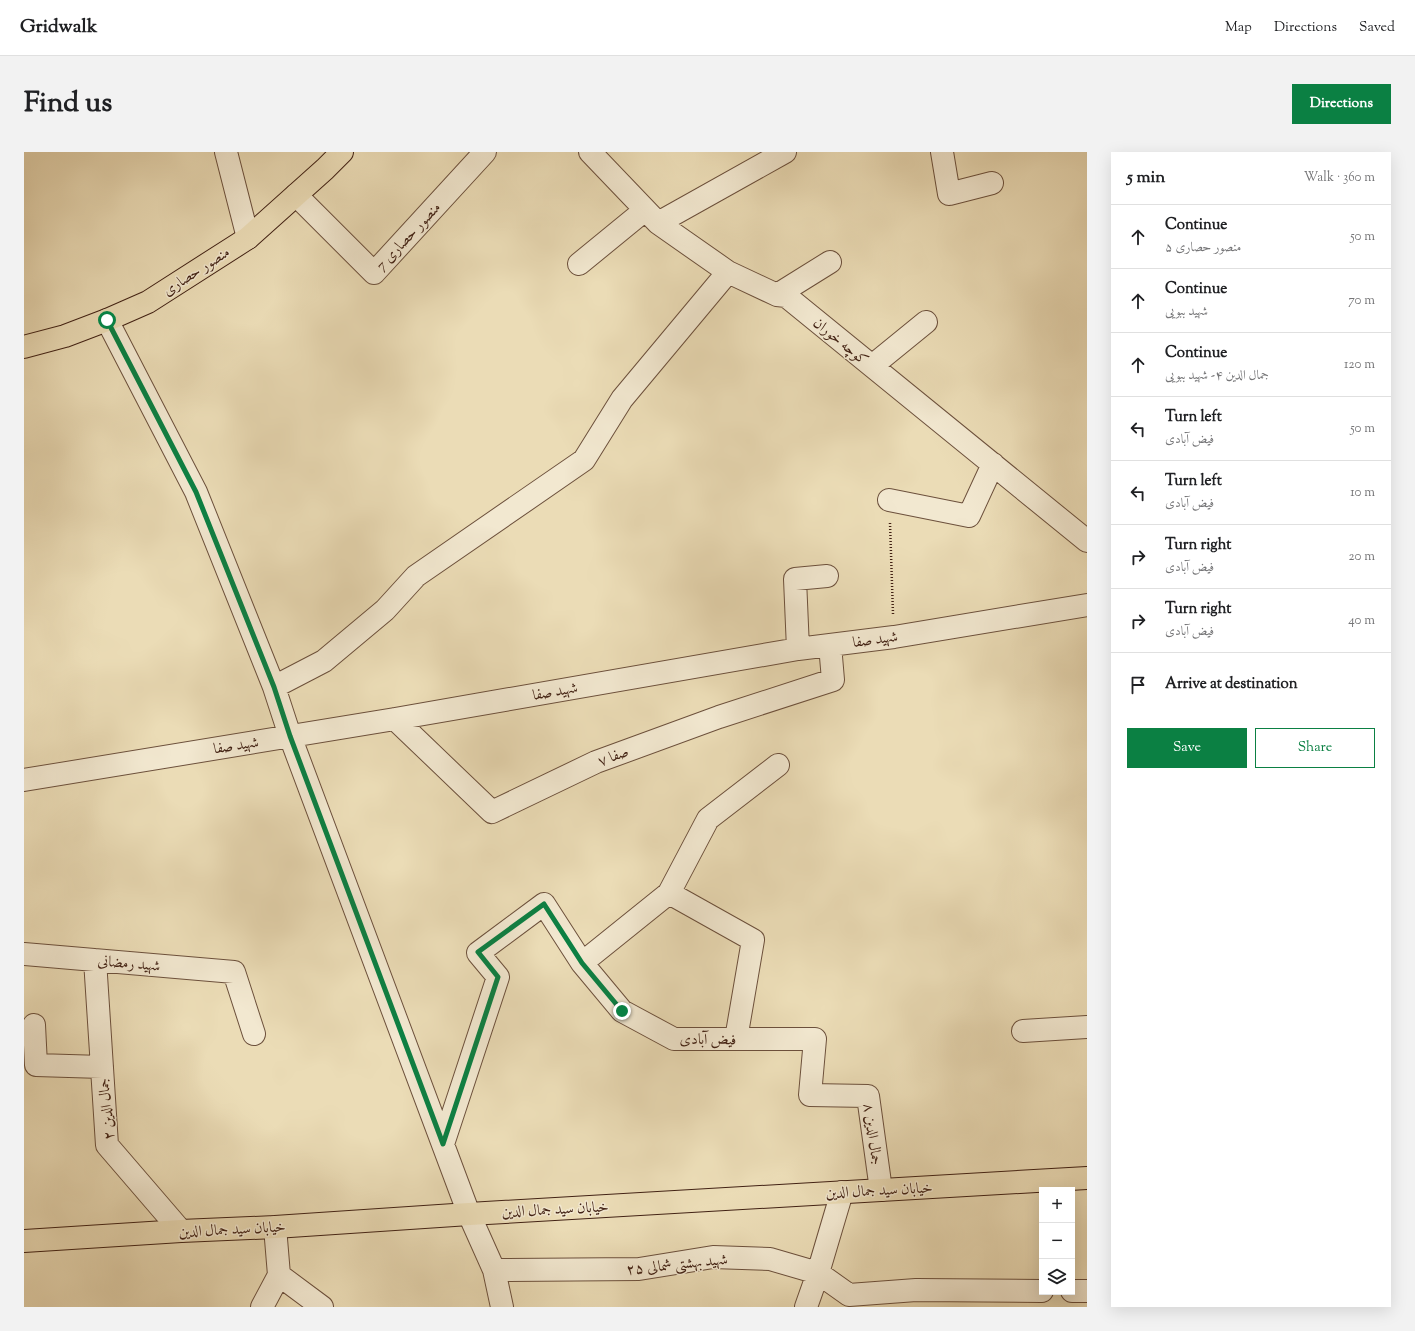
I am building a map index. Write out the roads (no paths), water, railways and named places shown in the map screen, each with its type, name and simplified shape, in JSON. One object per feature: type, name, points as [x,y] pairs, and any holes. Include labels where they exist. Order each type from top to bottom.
[{"type":"main road","name":"منصور حصاری","points":[[24,347],[65,336],[148,302],[248,238],[342,152]]},
{"type":"main road","name":"خیابان سید جمال الدین","points":[[24,1241],[1087,1178]]},
{"type":"street","points":[[226,152],[248,238]]},
{"type":"street","name":"منصور حصاری 7","points":[[296,195],[374,273],[485,152]]},
{"type":"street","name":"کوچه خوران","points":[[590,152],[652,217],[728,272],[777,295],[786,296],[1087,541]]},
{"type":"street","points":[[579,264],[652,217],[785,152]]},
{"type":"street","points":[[942,152],[949,194],[992,183]]},
{"type":"street","points":[[777,295],[830,262]]},
{"type":"street","points":[[274,687],[324,661],[385,610],[416,576],[584,460],[622,399],[728,272]]},
{"type":"street","points":[[107,320],[196,492],[274,687],[290,736],[469,1214],[494,1270],[502,1307]]},
{"type":"street","points":[[872,366],[926,322]]},
{"type":"street","points":[[889,500],[969,516],[993,464]]},
{"type":"street","points":[[798,649],[795,579],[827,576]]},
{"type":"street","name":"شهید صفا","points":[[24,780],[395,719],[798,649],[894,637],[1087,605]]},
{"type":"street","name":"صفا ۷","points":[[395,719],[492,812],[596,762],[719,717],[833,680],[830,645]]},
{"type":"street","points":[[582,963],[669,893],[708,819],[778,766]]},
{"type":"street","points":[[669,893],[753,940],[736,1039]]},
{"type":"street","name":"فیض آبادی","points":[[443,1144],[498,977],[478,952],[544,904],[582,963],[622,1011],[674,1039],[815,1039]]},
{"type":"street","name":"شهید رمضانی","points":[[24,954],[234,972],[254,1034]]},
{"type":"street","name":"جمال الدین ۲","points":[[95,960],[107,1145],[181,1231]]},
{"type":"street","points":[[34,1025],[36,1065],[102,1067]]},
{"type":"street","points":[[1023,1031],[1087,1027]]},
{"type":"street","name":"جمال الدین ۸","points":[[815,1039],[810,1095],[868,1096],[881,1190]]},
{"type":"street","points":[[806,1307],[818,1273],[842,1192]]},
{"type":"street","points":[[262,1307],[279,1275],[275,1227]]},
{"type":"street","name":"۲۵ شهید بهشتی شمالی","points":[[494,1270],[639,1269],[713,1257],[770,1259],[818,1273],[849,1295],[916,1290],[1039,1291]]},
{"type":"street","points":[[279,1275],[322,1307]]},
{"type":"street","points":[[1075,1291],[1087,1291]]}]
